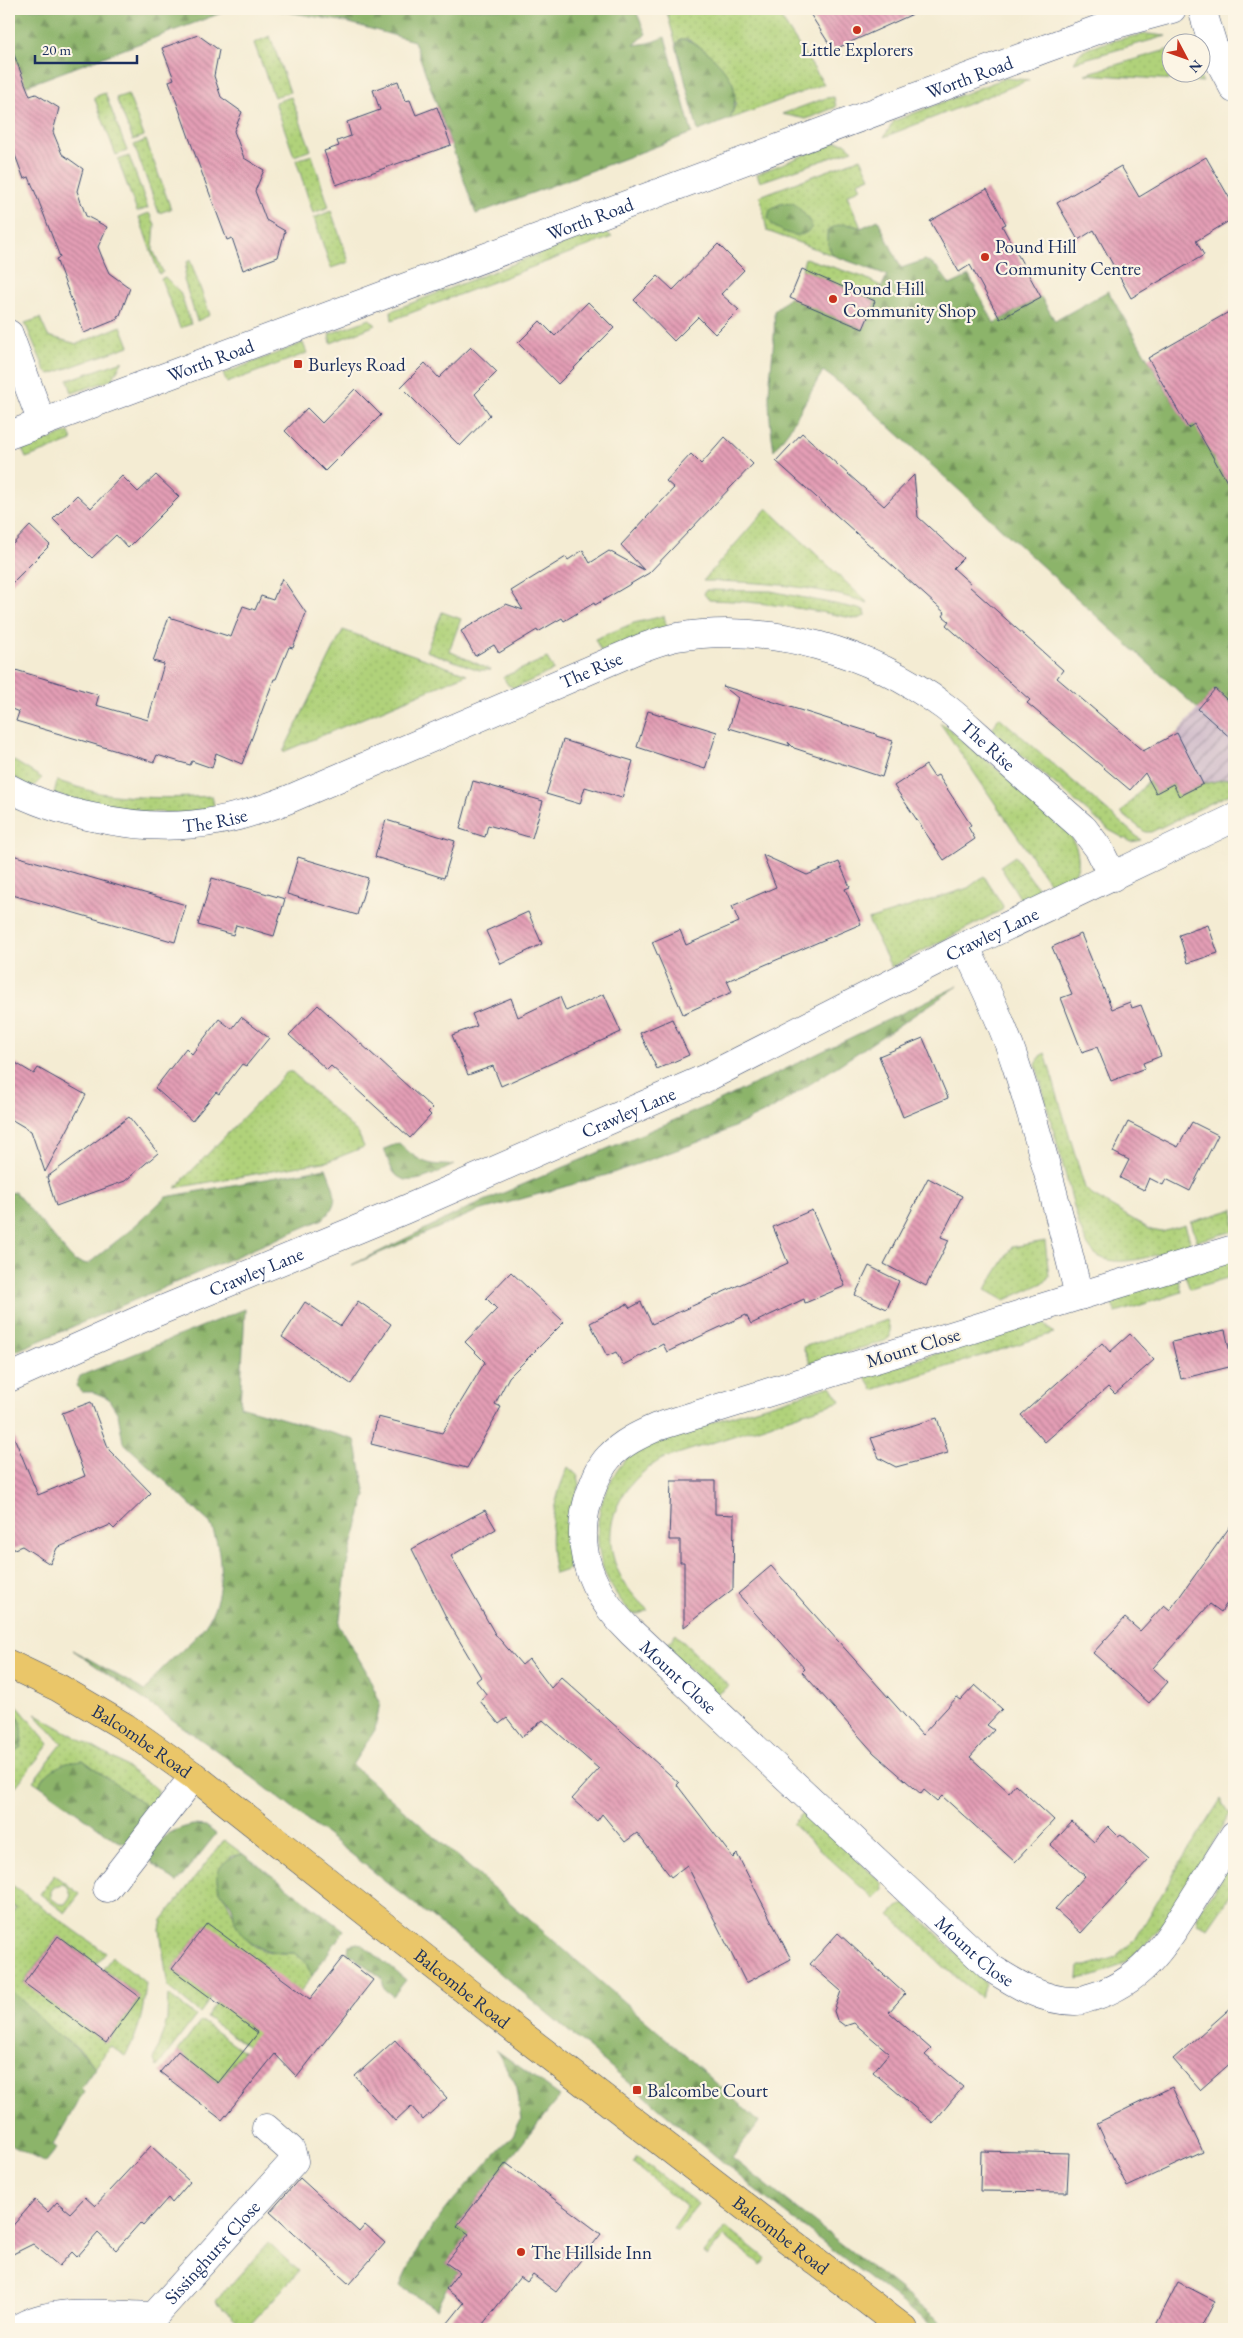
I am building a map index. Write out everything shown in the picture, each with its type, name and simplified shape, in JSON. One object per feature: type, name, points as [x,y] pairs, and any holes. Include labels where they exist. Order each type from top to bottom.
[{"type":"main road","name":"Balcombe Road","points":[[9,1664],[59,1688],[125,1727],[194,1776],[496,2014],[904,2329]]},
{"type":"street","name":"Worth Road","points":[[9,435],[1044,49],[1102,28],[1172,9]]},
{"type":"street","points":[[1202,9],[1216,56],[1234,89]]},
{"type":"street","points":[[9,334],[42,423]]},
{"type":"street","name":"The Rise","points":[[9,788],[52,807],[120,822],[169,827],[226,820],[253,813],[287,800],[641,648],[676,637],[702,634],[766,635],[798,640],[886,671],[945,707],[1084,829],[1099,849],[1112,878]]},
{"type":"street","name":"Crawley Lane","points":[[9,1378],[157,1312],[488,1174],[708,1077],[965,946],[1112,878],[1234,818]]},
{"type":"street","points":[[965,946],[1003,1029],[1016,1064],[1050,1180],[1079,1296]]},
{"type":"street","name":"Mount Close","points":[[1234,1249],[657,1427],[629,1439],[608,1458],[595,1479],[587,1502],[584,1547],[589,1572],[598,1592],[613,1614],[984,1962],[1022,1988],[1049,1997],[1076,2002],[1103,1994],[1126,1982],[1143,1970],[1161,1951],[1234,1835]]},
{"type":"street","points":[[107,1888],[194,1776]]},
{"type":"street","name":"Sissinghurst Close","points":[[18,2329],[24,2325],[50,2317],[76,2313],[154,2316],[294,2161],[290,2150],[266,2128]]},
{"type":"shaded area","points":[[1215,689],[1234,706],[1234,788],[1228,778],[1203,784],[1179,796],[1159,759],[1176,734]]},
{"type":"green space","points":[[9,9],[232,9],[9,92]]},
{"type":"green space","points":[[270,9],[635,9],[646,34],[634,45],[649,43],[665,37],[692,133],[476,214],[414,41],[346,22]]},
{"type":"green space","points":[[666,9],[775,9],[824,84],[730,119],[736,103],[723,69],[697,44],[687,39],[680,39],[676,45]]},
{"type":"green space","points":[[1148,34],[1160,35],[1160,38],[1074,62],[1081,52],[1087,49]]},
{"type":"green space","points":[[270,36],[290,92],[274,97],[254,43]]},
{"type":"green space","points":[[680,39],[687,40],[703,49],[730,77],[735,97],[730,119],[698,131],[676,45]]},
{"type":"green space","points":[[1160,52],[1160,79],[1085,74]]},
{"type":"green space","points":[[1005,78],[1029,80],[884,137],[894,121]]},
{"type":"green space","points":[[105,93],[127,151],[116,155],[94,97]]},
{"type":"green space","points":[[128,94],[144,136],[133,140],[116,98]]},
{"type":"green space","points":[[291,97],[311,150],[294,156],[275,102]]},
{"type":"green space","points":[[834,97],[836,107],[806,119],[782,114],[826,98]]},
{"type":"green space","points":[[146,140],[171,209],[159,213],[134,145]]},
{"type":"green space","points":[[837,142],[845,143],[853,150],[760,182],[757,174]]},
{"type":"green space","points":[[312,155],[329,207],[313,213],[296,160]]},
{"type":"green space","points":[[129,156],[148,208],[137,212],[118,160]]},
{"type":"green space","points":[[861,158],[870,177],[858,182],[861,188],[847,195],[861,228],[849,224],[827,240],[832,255],[767,231],[760,196]]},
{"type":"green space","points":[[793,203],[809,221],[812,227],[808,232],[793,235],[773,226],[768,218],[770,209],[780,204]]},
{"type":"green space","points":[[331,211],[349,262],[331,268],[314,218]]},
{"type":"green space","points":[[149,213],[155,224],[153,250],[163,272],[159,274],[139,217]]},
{"type":"green space","points":[[878,220],[901,268],[925,260],[938,268],[950,285],[969,276],[994,323],[1041,297],[1055,321],[1108,291],[1188,427],[1195,424],[1234,492],[1234,706],[1215,689],[1198,709],[853,393],[823,371],[789,430],[774,450],[769,396],[774,311],[790,297],[863,329],[887,275],[832,255],[827,240],[827,231],[843,224],[861,228]]},
{"type":"green space","points":[[603,229],[612,237],[392,320],[391,311]]},
{"type":"green space","points":[[805,258],[863,277],[881,286],[875,301],[802,269]]},
{"type":"green space","points":[[190,260],[210,315],[197,321],[184,280],[187,262]]},
{"type":"green space","points":[[165,277],[180,292],[191,324],[180,328],[161,279]]},
{"type":"green space","points":[[40,318],[48,336],[77,344],[121,326],[129,346],[51,374],[46,372],[25,323]]},
{"type":"green space","points":[[370,319],[376,325],[331,343],[329,334]]},
{"type":"green space","points":[[303,343],[307,353],[227,383],[223,374]]},
{"type":"green space","points":[[123,361],[111,380],[72,393],[68,380]]},
{"type":"green space","points":[[69,432],[72,441],[26,458],[22,449]]},
{"type":"green space","points":[[767,508],[868,603],[807,588],[745,582],[703,581]]},
{"type":"green space","points":[[706,590],[771,591],[864,610],[865,616],[857,619],[783,606],[709,600],[704,594]]},
{"type":"green space","points":[[442,612],[461,619],[449,651],[491,670],[479,670],[426,651]]},
{"type":"green space","points":[[664,616],[667,628],[601,651],[595,639],[634,623]]},
{"type":"green space","points":[[343,630],[467,674],[283,752]]},
{"type":"green space","points":[[547,658],[554,670],[515,688],[508,685],[503,677]]},
{"type":"green space","points":[[999,717],[1141,840],[1131,842],[1109,830],[992,730]]},
{"type":"green space","points":[[940,723],[945,725],[1066,828],[1078,853],[1078,866],[1071,879],[1053,888]]},
{"type":"green space","points":[[9,758],[42,778],[32,788],[9,774]]},
{"type":"green space","points":[[1229,778],[1234,792],[1151,832],[1145,832],[1121,813],[1149,780],[1156,793],[1173,784],[1179,796],[1203,784]]},
{"type":"green space","points":[[57,781],[94,792],[119,796],[159,798],[212,796],[214,805],[209,811],[181,813],[113,811],[54,794]]},
{"type":"green space","points":[[1015,856],[1039,890],[1038,894],[1025,900],[1020,898],[1000,866]]},
{"type":"green space","points":[[984,876],[1003,906],[1002,910],[891,967],[868,920],[968,888]]},
{"type":"green space","points":[[958,986],[774,1108],[715,1136],[610,1174],[475,1212],[352,1265],[468,1208],[717,1102]]},
{"type":"green space","points":[[1045,1053],[1085,1188],[1092,1195],[1151,1230],[1162,1232],[1185,1225],[1191,1244],[1141,1259],[1127,1261],[1103,1259],[1091,1250],[1079,1225],[1036,1065],[1040,1056]]},
{"type":"green space","points":[[287,1072],[292,1072],[358,1133],[364,1147],[329,1161],[175,1188]]},
{"type":"green space","points":[[399,1143],[412,1155],[424,1162],[437,1165],[454,1165],[431,1176],[406,1180],[399,1177],[393,1171],[384,1149]]},
{"type":"green space","points":[[326,1168],[335,1195],[333,1207],[323,1219],[9,1354],[9,1193],[15,1192],[74,1261],[88,1264],[128,1232],[166,1197]]},
{"type":"green space","points":[[1234,1209],[1234,1231],[1197,1241],[1191,1222]]},
{"type":"green space","points":[[1045,1241],[1049,1276],[1045,1282],[1005,1300],[985,1290],[1012,1247]]},
{"type":"green space","points":[[1234,1258],[1234,1276],[1190,1289],[1184,1274]]},
{"type":"green space","points":[[1178,1277],[1182,1292],[1116,1313],[1108,1297]]},
{"type":"green space","points":[[245,1309],[240,1406],[355,1440],[366,1495],[347,1564],[339,1626],[365,1669],[380,1702],[375,1730],[352,1765],[759,2122],[732,2158],[950,2329],[936,2329],[764,2197],[473,1950],[230,1760],[73,1650],[145,1691],[159,1672],[193,1639],[209,1619],[218,1596],[220,1584],[220,1558],[210,1523],[123,1442],[118,1414],[108,1398],[93,1392],[82,1392],[76,1386],[80,1376]]},
{"type":"green space","points":[[887,1320],[890,1337],[885,1341],[810,1363],[803,1347]]},
{"type":"green space","points":[[1041,1321],[1054,1333],[873,1390],[865,1376]]},
{"type":"green space","points":[[831,1386],[841,1401],[662,1459],[641,1474],[626,1491],[616,1510],[611,1530],[612,1551],[618,1571],[630,1591],[648,1610],[639,1614],[632,1614],[616,1594],[605,1574],[598,1539],[599,1516],[603,1498],[611,1480],[628,1457],[647,1444],[670,1434]]},
{"type":"green space","points":[[568,1467],[578,1476],[580,1485],[573,1501],[571,1519],[574,1556],[572,1564],[567,1570],[555,1574],[551,1532],[558,1493]]},
{"type":"green space","points":[[675,1634],[729,1686],[717,1695],[666,1647]]},
{"type":"green space","points":[[9,1700],[15,1703],[49,1744],[9,1795],[9,1755],[21,1747],[14,1711],[9,1706]]},
{"type":"green space","points":[[9,1706],[20,1720],[22,1735],[21,1747],[9,1755]]},
{"type":"green space","points":[[35,1714],[118,1761],[158,1790],[157,1801],[151,1810],[83,1760],[45,1776],[39,1785],[33,1781],[62,1744]]},
{"type":"green space","points":[[83,1760],[151,1810],[126,1843],[117,1841],[39,1785],[52,1770],[70,1762]]},
{"type":"green space","points":[[1221,1799],[1230,1814],[1187,1887],[1163,1923],[1137,1953],[1124,1963],[1102,1973],[1078,1979],[1079,1966],[1086,1966],[1113,1958],[1135,1940],[1182,1860]]},
{"type":"green space","points":[[802,1814],[811,1816],[882,1883],[883,1889],[874,1899],[792,1824]]},
{"type":"green space","points":[[193,1825],[206,1826],[216,1834],[177,1883],[153,1864],[148,1855],[167,1835],[178,1829]]},
{"type":"green space","points":[[224,1840],[243,1854],[231,1856],[219,1889],[244,1936],[251,1944],[261,1949],[275,1953],[294,1953],[305,1961],[312,1976],[257,2053],[206,2017],[217,2002],[255,2030],[207,1923],[172,1969],[211,1998],[200,2013],[168,1987],[160,1930],[162,1920]]},
{"type":"green space","points":[[243,1854],[344,1930],[312,1976],[305,1961],[294,1953],[276,1952],[259,1947],[245,1938],[239,1931],[234,1920],[232,1907],[220,1891],[217,1875],[226,1861]]},
{"type":"green space","points":[[1234,1859],[1234,1890],[1208,1928],[1197,1923],[1196,1917]]},
{"type":"green space","points":[[54,1875],[80,1894],[65,1913],[40,1894]],"holes":[[[62,1884],[68,1887],[71,1896],[65,1904],[59,1904],[51,1898],[51,1891],[55,1886]]]},
{"type":"green space","points":[[9,1883],[106,1953],[96,1964],[58,1936],[24,1982],[106,2043],[140,1997],[103,1969],[112,1957],[146,1983],[140,2021],[125,2056],[110,2046],[95,2068],[84,2053],[53,2031],[11,1992],[9,1988],[9,1917],[16,1908],[9,1903]]},
{"type":"green space","points":[[906,1904],[982,1978],[986,1985],[980,1997],[943,1966],[890,1915],[899,1906]]},
{"type":"green space","points":[[362,1944],[406,1980],[393,1996],[384,1989],[382,1978],[348,1953],[349,1945]]},
{"type":"green space","points":[[9,1988],[53,2031],[84,2054],[95,2068],[81,2088],[84,2091],[53,2145],[57,2148],[45,2163],[9,2144]]},
{"type":"green space","points":[[168,1995],[196,2016],[157,2067],[154,2060],[167,2020]]},
{"type":"green space","points":[[201,2021],[243,2051],[218,2083],[178,2051]]},
{"type":"green space","points":[[496,2050],[560,2096],[457,2225],[469,2234],[446,2263],[459,2272],[446,2289],[436,2309],[400,2286],[411,2263],[435,2223],[464,2188],[513,2135],[521,2119],[515,2083]]},
{"type":"green space","points":[[637,2157],[698,2204],[676,2231],[672,2228],[687,2207],[633,2163]]},
{"type":"green space","points":[[726,2227],[766,2259],[761,2265],[724,2236],[707,2256],[703,2253]]},
{"type":"green space","points":[[268,2243],[299,2271],[246,2329],[230,2329],[237,2321],[216,2301]]},
{"type":"building","name":"Little Explorers","points":[[807,9],[924,9],[833,50]]},
{"type":"building","points":[[198,35],[219,50],[214,76],[221,97],[242,112],[234,131],[244,158],[264,170],[255,191],[266,220],[285,231],[278,257],[243,270],[232,238],[227,240],[197,160],[169,81],[174,79],[162,48]]},
{"type":"building","points":[[9,47],[11,47],[30,96],[36,94],[59,108],[53,132],[62,154],[83,169],[77,191],[86,216],[107,227],[98,247],[109,273],[130,288],[120,315],[117,316],[118,319],[84,333],[56,259],[60,257],[39,202],[29,177],[24,179],[9,139]]},
{"type":"building","points":[[398,81],[405,101],[410,100],[416,115],[437,107],[451,145],[336,185],[324,151],[339,146],[337,141],[351,136],[347,122],[380,110],[373,90]]},
{"type":"building","points":[[1206,157],[1234,206],[1234,218],[1196,241],[1204,255],[1131,298],[1094,230],[1078,240],[1057,203],[1121,166],[1139,197]]},
{"type":"building","name":"Pound Hill Community Centre","points":[[987,189],[1006,224],[1002,226],[1041,297],[1000,319],[970,265],[959,272],[930,221]]},
{"type":"building","points":[[718,244],[744,270],[721,294],[739,310],[715,334],[698,317],[674,341],[634,300],[658,276],[673,290]]},
{"type":"building","name":"Pound Hill Community Shop","points":[[802,269],[875,301],[863,329],[790,298]]},
{"type":"building","points":[[588,302],[614,328],[558,384],[518,343],[540,321],[555,336]]},
{"type":"building","points":[[1234,309],[1234,494],[1194,424],[1188,428],[1148,358]]},
{"type":"building","points":[[471,347],[497,372],[475,394],[490,415],[460,446],[401,387],[425,363],[439,378]]},
{"type":"building","points":[[355,389],[381,415],[325,471],[285,431],[307,408],[322,423]]},
{"type":"building","points":[[802,433],[884,506],[914,475],[918,517],[963,558],[953,568],[971,584],[969,586],[1063,670],[1057,678],[1143,751],[1177,733],[1203,784],[1179,796],[1173,784],[1156,793],[1145,773],[1130,790],[1027,703],[1030,700],[946,625],[949,621],[943,616],[945,613],[776,461]]},
{"type":"building","points":[[725,437],[753,464],[649,573],[595,605],[594,603],[564,621],[562,618],[538,632],[537,630],[499,653],[494,645],[475,656],[461,631],[506,604],[523,610],[511,591],[566,557],[568,560],[583,550],[590,563],[609,551],[644,570],[621,545],[674,488],[666,481],[691,454],[701,464]]},
{"type":"building","points":[[156,475],[179,497],[128,548],[116,535],[92,558],[53,519],[77,495],[91,508],[122,476],[138,492]]},
{"type":"building","points":[[30,526],[50,545],[9,586],[9,548]]},
{"type":"building","points":[[282,578],[306,613],[293,648],[289,647],[276,679],[274,679],[242,764],[216,753],[212,768],[192,761],[190,765],[157,755],[154,762],[16,721],[19,712],[9,708],[9,668],[99,695],[96,705],[148,720],[164,664],[153,661],[169,617],[231,637],[243,606],[255,610],[261,596],[273,600]]},
{"type":"building","points":[[723,686],[893,741],[882,777],[794,748],[788,742],[790,746],[729,728],[738,698]]},
{"type":"building","points":[[1215,689],[1234,706],[1234,741],[1198,709]]},
{"type":"building","points":[[648,711],[717,732],[705,769],[637,747]]},
{"type":"building","points":[[563,740],[633,761],[622,798],[585,787],[580,804],[546,794]]},
{"type":"building","points":[[926,765],[934,777],[938,775],[971,825],[968,827],[975,839],[944,860],[894,786]]},
{"type":"building","points":[[473,781],[543,801],[532,838],[488,825],[485,837],[460,829]]},
{"type":"building","points":[[386,820],[455,841],[444,878],[375,857]]},
{"type":"building","points":[[9,854],[186,905],[175,942],[9,894]]},
{"type":"building","points":[[763,855],[807,875],[839,862],[850,887],[845,889],[861,924],[727,981],[732,992],[683,1014],[652,942],[680,930],[686,945],[739,922],[732,906],[776,887]]},
{"type":"building","points":[[298,857],[368,878],[357,915],[287,894]]},
{"type":"building","points":[[212,878],[285,899],[274,936],[236,925],[233,935],[198,925]]},
{"type":"building","points":[[528,912],[542,944],[501,964],[486,931]]},
{"type":"building","points":[[1208,925],[1218,953],[1188,963],[1179,935]]},
{"type":"building","points":[[1081,934],[1112,1009],[1130,1002],[1132,1008],[1141,1005],[1161,1056],[1143,1063],[1145,1068],[1111,1081],[1097,1047],[1082,1052],[1061,998],[1072,994],[1052,947]]},
{"type":"building","points":[[604,994],[621,1032],[501,1086],[493,1066],[468,1075],[452,1035],[477,1026],[472,1014],[511,998],[518,1017],[560,997],[566,1011]]},
{"type":"building","points":[[318,1005],[432,1108],[428,1112],[431,1115],[410,1138],[331,1066],[327,1070],[289,1035]]},
{"type":"building","points":[[241,1017],[269,1038],[246,1066],[242,1064],[219,1094],[216,1092],[192,1121],[155,1088],[186,1048],[192,1054],[219,1019],[232,1029]]},
{"type":"building","points":[[672,1019],[689,1055],[657,1069],[640,1033]]},
{"type":"building","points":[[923,1038],[948,1098],[903,1117],[879,1056]]},
{"type":"building","points":[[9,1059],[34,1074],[38,1068],[86,1095],[45,1172],[31,1131],[9,1118]]},
{"type":"building","points":[[129,1117],[158,1153],[125,1181],[56,1206],[47,1177]]},
{"type":"building","points":[[1128,1122],[1178,1147],[1192,1122],[1218,1135],[1190,1191],[1166,1179],[1163,1185],[1149,1178],[1144,1190],[1120,1178],[1129,1160],[1113,1152]]},
{"type":"building","points":[[928,1178],[962,1196],[941,1237],[949,1240],[926,1286],[884,1264]]},
{"type":"building","points":[[812,1210],[845,1286],[805,1303],[804,1299],[751,1324],[746,1315],[667,1352],[663,1344],[623,1365],[616,1352],[607,1356],[590,1323],[627,1304],[630,1308],[641,1302],[652,1324],[788,1263],[773,1227]]},
{"type":"building","points":[[869,1266],[899,1281],[887,1309],[855,1295]]},
{"type":"building","points":[[511,1272],[564,1322],[509,1377],[495,1404],[501,1407],[467,1468],[371,1444],[378,1417],[442,1433],[485,1362],[465,1342],[497,1309],[486,1298]]},
{"type":"building","points":[[358,1301],[391,1324],[351,1384],[282,1337],[305,1302],[341,1326]]},
{"type":"building","points":[[1225,1330],[1233,1366],[1181,1379],[1172,1342]]},
{"type":"building","points":[[1130,1334],[1154,1360],[1115,1394],[1108,1387],[1045,1442],[1021,1415],[1102,1343],[1110,1352]]},
{"type":"building","points":[[91,1402],[109,1450],[151,1493],[114,1529],[110,1525],[57,1548],[50,1564],[22,1546],[9,1551],[9,1425],[38,1495],[85,1476],[62,1413]]},
{"type":"building","points":[[937,1418],[948,1453],[896,1467],[879,1458],[871,1438]]},
{"type":"building","points":[[671,1481],[715,1481],[715,1514],[734,1515],[733,1589],[684,1627],[684,1562],[680,1562],[680,1540],[669,1540]]},
{"type":"building","points":[[485,1510],[496,1529],[451,1556],[495,1634],[522,1665],[529,1659],[551,1688],[561,1677],[679,1783],[677,1785],[733,1858],[737,1854],[791,1959],[746,1983],[687,1865],[671,1877],[637,1833],[625,1842],[602,1814],[597,1821],[572,1799],[599,1769],[543,1720],[522,1737],[507,1718],[499,1724],[480,1701],[487,1695],[476,1681],[481,1677],[449,1623],[412,1549]]},
{"type":"building","points":[[1234,1521],[1234,1593],[1221,1612],[1210,1604],[1153,1668],[1168,1682],[1149,1703],[1093,1653],[1125,1618],[1140,1631],[1164,1605],[1170,1610]]},
{"type":"building","points":[[771,1566],[922,1735],[957,1697],[961,1700],[975,1685],[1002,1709],[987,1725],[994,1730],[970,1757],[1009,1792],[1015,1784],[1054,1820],[1015,1862],[942,1796],[937,1801],[924,1790],[921,1794],[874,1753],[802,1672],[805,1669],[738,1594]]},
{"type":"building","points":[[1072,1822],[1094,1842],[1108,1826],[1118,1836],[1121,1834],[1149,1859],[1081,1933],[1055,1909],[1085,1876],[1051,1845]]},
{"type":"building","points":[[207,1923],[310,1999],[343,1957],[373,1980],[297,2077],[275,2054],[222,2120],[160,2072],[178,2051],[218,2083],[258,2033],[172,1969]]},
{"type":"building","points":[[838,1933],[905,1994],[889,2012],[931,2049],[925,2055],[963,2087],[933,2123],[873,2072],[889,2053],[854,2023],[845,2026],[837,2020],[834,2011],[841,1991],[810,1964]]},
{"type":"building","points":[[58,1936],[140,1997],[106,2043],[24,1983]]},
{"type":"building","points":[[1234,2005],[1234,2060],[1200,2090],[1173,2059]]},
{"type":"building","points":[[395,2040],[447,2098],[423,2120],[411,2106],[395,2121],[355,2076]]},
{"type":"building","points":[[1172,2087],[1203,2152],[1127,2187],[1097,2123]]},
{"type":"building","points":[[151,2146],[190,2182],[172,2203],[168,2198],[143,2226],[140,2223],[116,2250],[98,2233],[77,2257],[72,2252],[59,2266],[33,2244],[9,2256],[9,2230],[35,2200],[48,2212],[57,2202],[70,2213],[85,2197],[95,2206]]},
{"type":"building","points":[[981,2151],[1069,2153],[1067,2192],[980,2191]]},
{"type":"building","name":"The Hillside Inn","points":[[506,2163],[601,2234],[556,2292],[533,2275],[527,2282],[520,2277],[479,2329],[443,2329],[464,2303],[446,2289],[459,2272],[446,2263],[469,2234],[457,2226]]},
{"type":"building","points":[[300,2178],[359,2232],[365,2225],[385,2243],[349,2284],[270,2212]]},
{"type":"building","points":[[1178,2282],[1215,2301],[1200,2329],[1154,2329]]},
{"type":"place","name":"Little Explorers","points":[[857,30]]},
{"type":"place","name":"Pound Hill Community Centre","points":[[985,257]]},
{"type":"place","name":"Pound Hill Community Shop","points":[[833,299]]},
{"type":"place","name":"Burleys Road","points":[[298,364]]},
{"type":"place","name":"Balcombe Court","points":[[637,2090]]},
{"type":"place","name":"The Hillside Inn","points":[[521,2252]]}]
